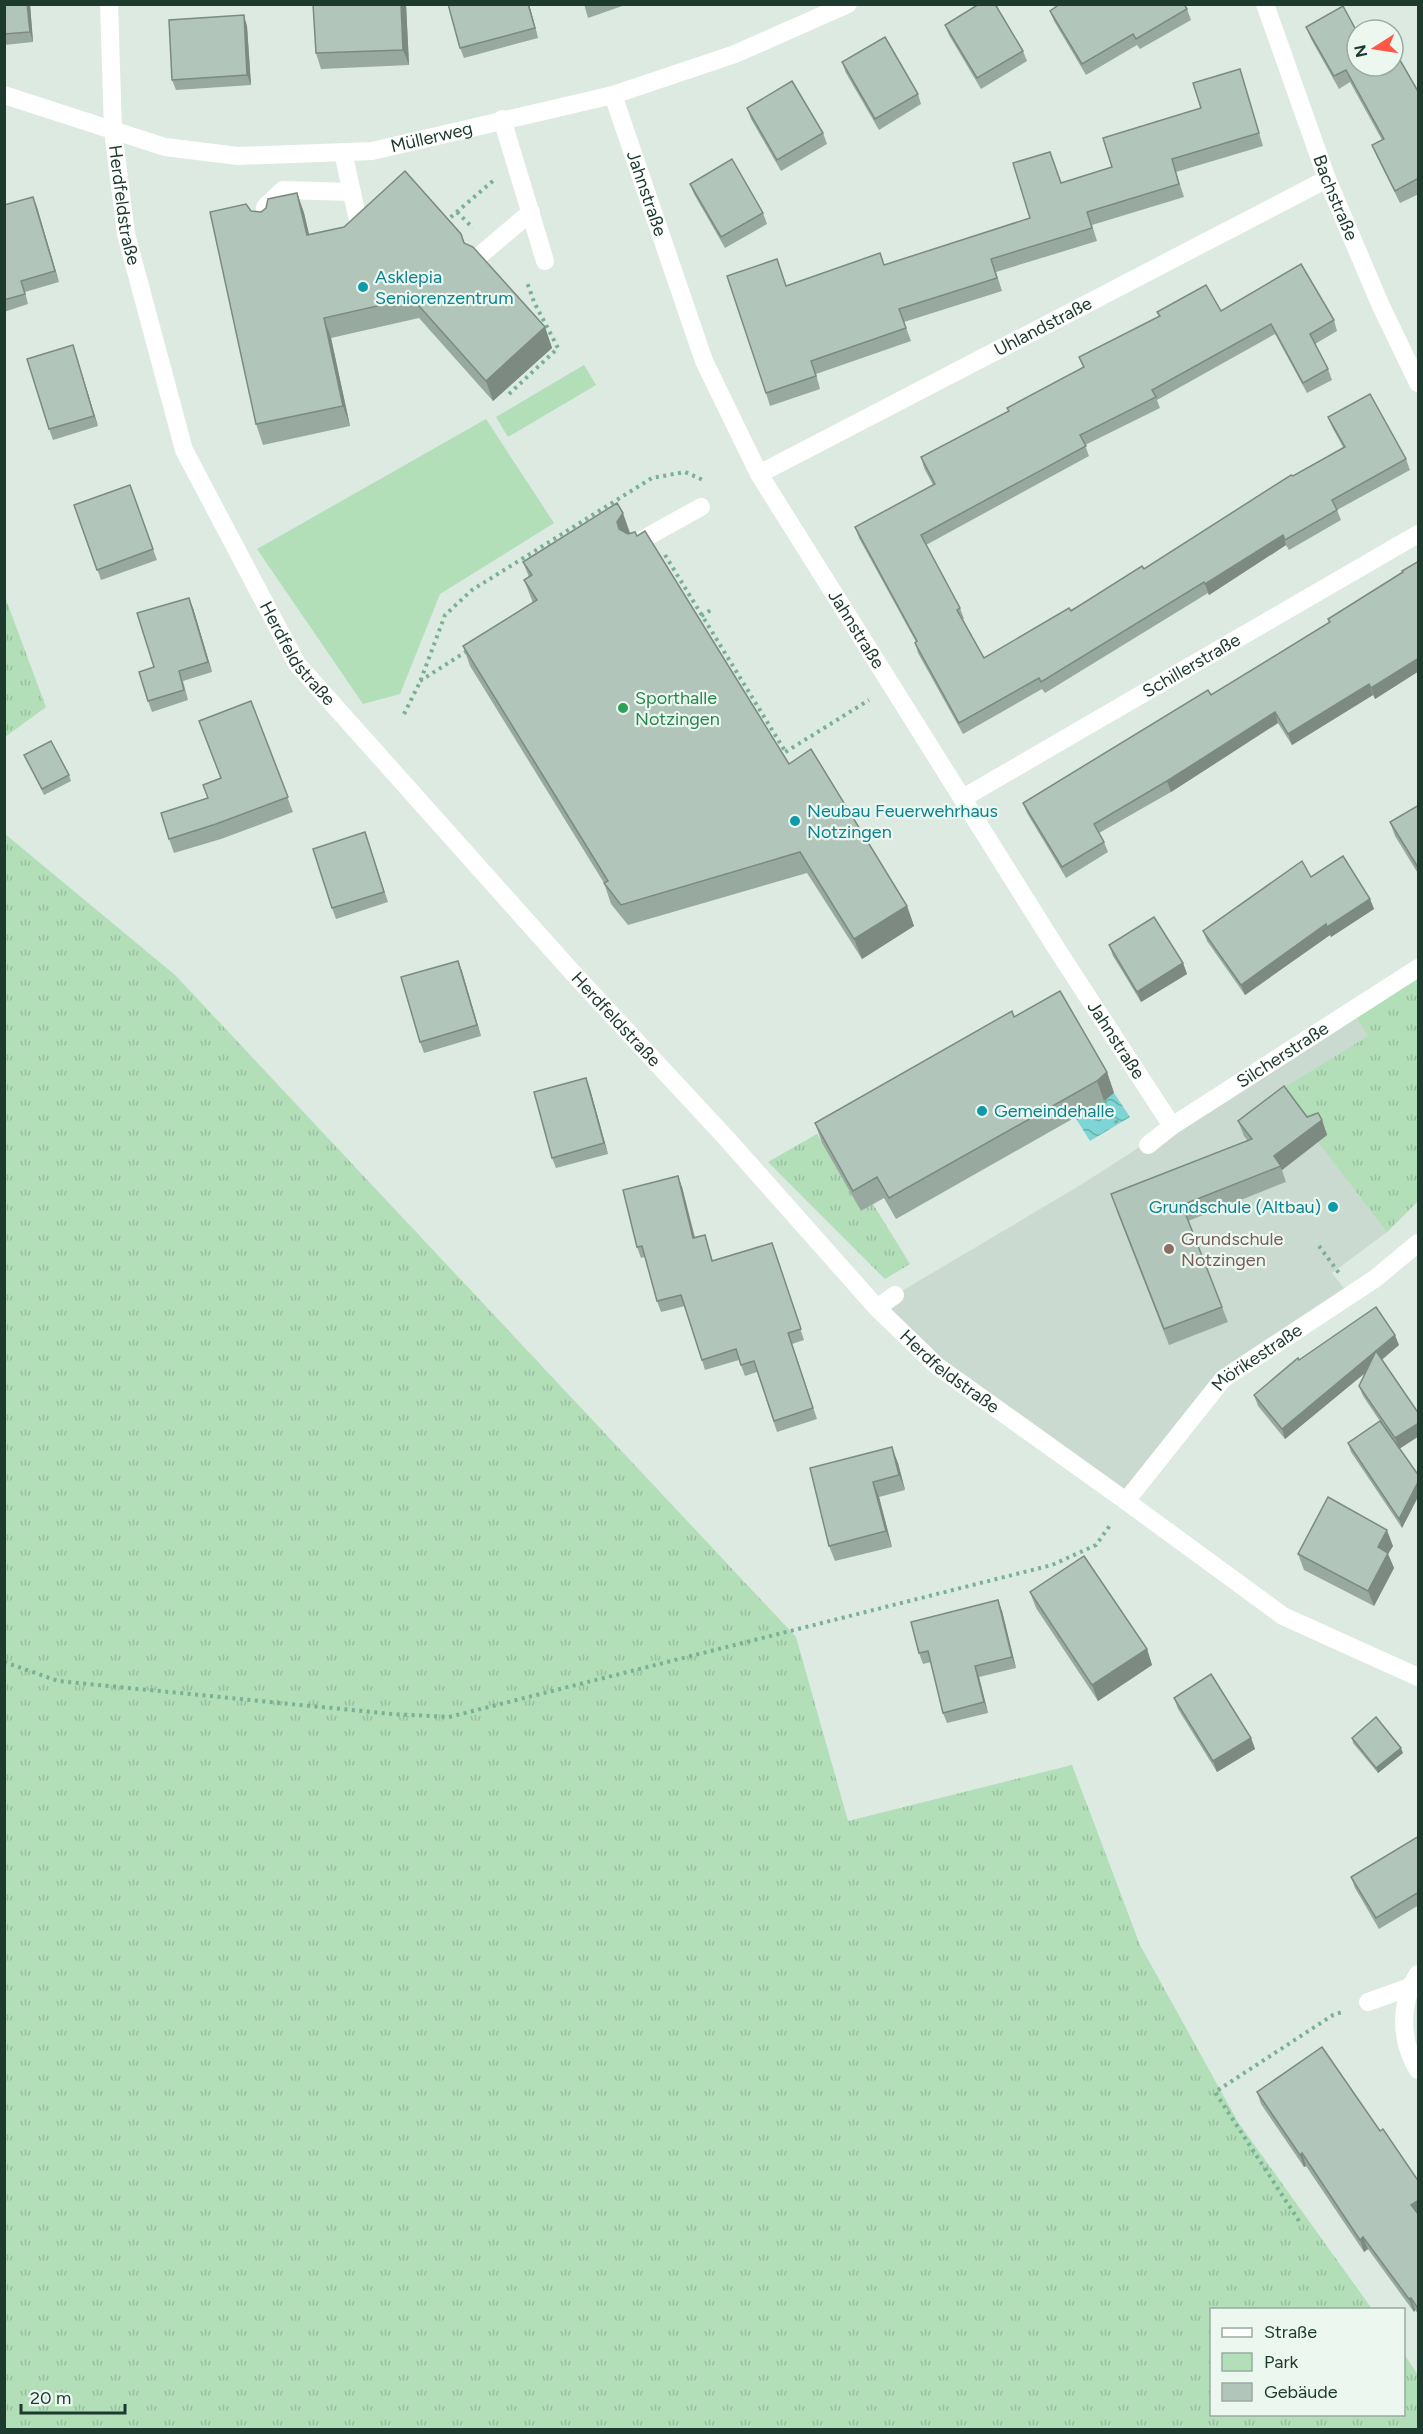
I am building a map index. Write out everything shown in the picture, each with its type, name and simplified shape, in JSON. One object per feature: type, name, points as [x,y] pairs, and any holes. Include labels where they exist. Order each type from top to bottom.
[{"type":"street","name":"Herdfeldstraße","points":[[109,4],[113,130],[126,234],[184,450],[297,664],[877,1308],[937,1366],[1283,1616],[1419,1677]]},
{"type":"street","name":"Müllerweg","points":[[4,95],[165,147],[238,156],[372,151],[613,95],[735,54],[848,4]]},
{"type":"street","name":"Bachstraße","points":[[1265,4],[1327,179],[1380,304],[1419,383]]},
{"type":"street","name":"Jahnstraße","points":[[613,95],[704,361],[759,474],[1058,951],[1172,1126]]},
{"type":"street","points":[[502,119],[545,261]]},
{"type":"street","points":[[343,152],[359,225]]},
{"type":"street","name":"Uhlandstraße","points":[[759,474],[1327,179]]},
{"type":"street","points":[[264,222],[265,207],[283,190],[352,192]]},
{"type":"street","points":[[479,256],[531,212]]},
{"type":"street","points":[[644,538],[701,507]]},
{"type":"street","name":"Schillerstraße","points":[[963,798],[1419,534]]},
{"type":"street","name":"Silcherstraße","points":[[1148,1145],[1172,1126],[1419,968]]},
{"type":"street","name":"Mörikestraße","points":[[1126,1501],[1223,1379],[1376,1278],[1419,1243]]},
{"type":"street","points":[[877,1308],[895,1295]]},
{"type":"street","points":[[1368,2002],[1414,1980]]},
{"type":"street","points":[[1414,1980],[1403,2024],[1410,2057],[1419,2070]]},
{"type":"path","points":[[442,224],[515,162]]},
{"type":"path","points":[[509,394],[558,348],[534,302],[527,281]]},
{"type":"path","points":[[404,714],[420,681],[445,615],[472,590],[652,478],[686,472],[707,482]]},
{"type":"path","points":[[644,538],[702,616],[785,751]]},
{"type":"path","points":[[694,620],[714,609]]},
{"type":"path","points":[[420,681],[468,651]]},
{"type":"path","points":[[776,757],[892,686]]},
{"type":"path","points":[[1104,1101],[1118,1125]]},
{"type":"path","points":[[4,1662],[58,1681],[392,1714],[449,1716],[1052,1565],[1096,1545],[1126,1501]]},
{"type":"path","points":[[1299,2221],[1215,2092],[1333,2015],[1368,2002]]},
{"type":"shaded area","name":"Grundschule Notzingen","points":[[1418,968],[1418,1201],[1387,1232],[1332,1273],[1350,1296],[1223,1379],[1126,1501],[877,1308],[895,1295],[1079,1186]]},
{"type":"green space","points":[[584,365],[596,385],[508,437],[496,417]]},
{"type":"green space","points":[[486,419],[554,523],[440,594],[400,694],[363,704],[257,549]]},
{"type":"green space","points":[[5,597],[46,707],[4,737]]},
{"type":"green space","points":[[5,834],[175,975],[796,1637],[848,1821],[1072,1765],[1140,1945],[1238,2122],[1371,2308],[1210,2308],[1210,2416],[1405,2416],[1405,2356],[1418,2375],[1418,2429],[5,2429]]},
{"type":"green space","points":[[1418,968],[1418,1201],[1387,1232],[1279,1091],[1368,1036],[1353,1011]]},
{"type":"green space","points":[[817,1134],[861,1211],[873,1204],[910,1264],[885,1279],[768,1162]]},
{"type":"water","points":[[1114,1093],[1130,1117],[1090,1141],[1075,1117]]},
{"type":"building","points":[[4,4],[27,4],[30,32],[4,34]]},
{"type":"building","points":[[313,4],[401,4],[403,50],[316,53]]},
{"type":"building","points":[[448,4],[528,4],[535,28],[460,48]]},
{"type":"building","points":[[979,4],[995,4],[1023,51],[977,78],[945,25]]},
{"type":"building","points":[[1060,4],[1184,4],[1187,9],[1136,39],[1133,34],[1082,64],[1050,11]]},
{"type":"building","points":[[1343,6],[1349,18],[1345,18],[1345,70],[1334,76],[1306,27]]},
{"type":"building","points":[[244,15],[247,75],[172,80],[169,20]]},
{"type":"building","points":[[885,37],[918,94],[875,119],[842,62]]},
{"type":"building","points":[[1240,69],[1259,133],[1172,159],[1179,184],[1087,212],[1092,228],[991,259],[997,278],[899,309],[906,328],[811,361],[816,376],[766,393],[727,276],[777,259],[786,286],[880,253],[884,265],[1030,218],[1013,163],[1050,152],[1061,183],[1112,167],[1103,138],[1201,108],[1193,83]]},
{"type":"building","points":[[1405,69],[1419,93],[1419,182],[1417,179],[1395,191],[1372,145],[1384,139],[1350,78],[1405,78]]},
{"type":"building","points":[[792,81],[823,133],[777,160],[747,108]]},
{"type":"building","points":[[732,159],[763,213],[721,237],[690,184]]},
{"type":"building","name":"Asklepia Seniorenzentrum","points":[[405,171],[461,234],[464,243],[473,247],[545,327],[486,381],[412,298],[324,318],[343,406],[256,424],[210,212],[246,204],[251,211],[261,212],[266,208],[268,199],[297,193],[307,235],[344,227]]},
{"type":"building","points":[[33,197],[55,271],[21,281],[25,294],[4,300],[4,205]]},
{"type":"building","points":[[1301,264],[1334,320],[1310,334],[1328,369],[1303,383],[1271,324],[1152,390],[1156,397],[1080,435],[1086,446],[921,535],[960,608],[957,610],[984,658],[1069,608],[1071,611],[1142,566],[1144,569],[1291,475],[1293,476],[1345,447],[1328,417],[1370,394],[1406,459],[1332,500],[1337,510],[1285,540],[1283,535],[1041,682],[1039,678],[959,723],[855,527],[935,484],[921,457],[1009,411],[1007,408],[1084,367],[1079,357],[1160,316],[1157,312],[1206,285],[1221,311]]},
{"type":"building","points":[[73,345],[94,416],[49,429],[27,359]]},
{"type":"building","points":[[130,485],[153,549],[97,570],[74,505]]},
{"type":"building","name":"Sporthalle Notzingen","points":[[617,503],[623,513],[617,522],[619,529],[628,534],[635,532],[637,536],[645,531],[789,764],[811,749],[907,906],[854,939],[800,852],[621,905],[604,883],[608,881],[463,646],[537,600],[524,580],[532,575],[523,562]]},
{"type":"building","points":[[1419,561],[1419,658],[1371,688],[1369,684],[1288,734],[1275,712],[1167,781],[1094,824],[1104,842],[1062,867],[1023,803],[1208,690],[1211,695],[1330,622],[1328,619]]},
{"type":"building","points":[[189,598],[208,662],[179,671],[184,690],[148,701],[139,672],[154,667],[137,613]]},
{"type":"building","points":[[251,701],[288,797],[169,839],[161,813],[208,798],[203,785],[221,778],[199,721]]},
{"type":"building","points":[[51,741],[69,775],[42,789],[24,755]]},
{"type":"building","points":[[1419,805],[1419,869],[1390,822]]},
{"type":"building","points":[[365,832],[384,892],[332,908],[313,849]]},
{"type":"building","points":[[1343,856],[1370,899],[1327,927],[1326,924],[1241,985],[1203,931],[1302,861],[1311,877]]},
{"type":"building","points":[[1154,917],[1183,963],[1137,992],[1109,945]]},
{"type":"building","points":[[458,961],[477,1025],[420,1042],[401,977]]},
{"type":"building","name":"Gemeindehalle","points":[[1060,991],[1107,1072],[1097,1081],[889,1198],[877,1177],[853,1191],[815,1123],[1012,1011],[1014,1017]]},
{"type":"building","points":[[586,1078],[604,1143],[552,1158],[534,1092]]},
{"type":"building","points":[[1284,1086],[1307,1117],[1318,1113],[1322,1120],[1274,1156],[1281,1166],[1182,1205],[1222,1307],[1164,1329],[1111,1194],[1252,1139],[1238,1121]]},
{"type":"building","points":[[678,1176],[693,1238],[705,1235],[712,1261],[772,1243],[801,1329],[788,1333],[813,1408],[774,1421],[754,1361],[741,1365],[736,1349],[702,1360],[681,1295],[657,1301],[642,1246],[637,1247],[623,1190]]},
{"type":"building","points":[[1376,1307],[1395,1335],[1282,1429],[1254,1395],[1298,1358],[1299,1360]]},
{"type":"building","points":[[1376,1351],[1419,1414],[1419,1423],[1395,1438],[1359,1386]]},
{"type":"building","points":[[1380,1421],[1419,1476],[1399,1519],[1348,1443]]},
{"type":"building","points":[[892,1447],[899,1475],[873,1482],[886,1531],[829,1546],[810,1468]]},
{"type":"building","points":[[1328,1497],[1387,1530],[1378,1547],[1388,1553],[1368,1591],[1298,1554]]},
{"type":"building","points":[[1084,1556],[1147,1649],[1092,1685],[1030,1592]]},
{"type":"building","points":[[998,1600],[1012,1657],[975,1666],[984,1702],[943,1713],[928,1651],[919,1653],[911,1622]]},
{"type":"building","points":[[1211,1674],[1251,1738],[1213,1761],[1174,1698]]},
{"type":"building","points":[[1376,1717],[1401,1748],[1376,1768],[1352,1738]]},
{"type":"building","points":[[1419,1836],[1419,1892],[1376,1918],[1351,1877]]},
{"type":"building","points":[[1322,2047],[1380,2131],[1383,2129],[1419,2182],[1419,2200],[1411,2205],[1419,2215],[1419,2310],[1363,2237],[1360,2240],[1302,2153],[1300,2155],[1257,2092]]},
{"type":"place","name":"Asklepia Seniorenzentrum","points":[[363,287]]},
{"type":"place","name":"Sporthalle Notzingen","points":[[623,708]]},
{"type":"place","name":"Neubau Feuerwehrhaus Notzingen","points":[[795,821]]},
{"type":"place","name":"Gemeindehalle","points":[[982,1111]]},
{"type":"place","name":"Grundschule (Altbau)","points":[[1333,1207]]},
{"type":"place","name":"Grundschule Notzingen","points":[[1169,1249]]}]
